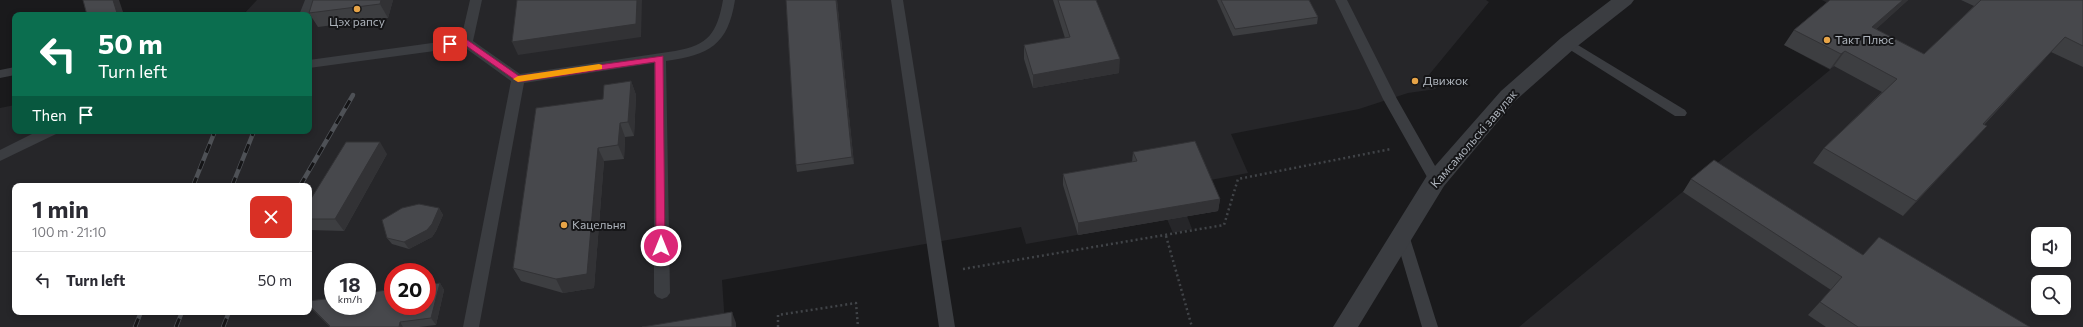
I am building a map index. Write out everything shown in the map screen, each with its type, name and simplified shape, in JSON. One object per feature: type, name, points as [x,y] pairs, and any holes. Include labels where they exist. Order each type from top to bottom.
[{"type":"street","name":"Камсамольскі завулак","points":[[1345,327],[1436,180],[1508,96],[1568,43],[1624,0]]},
{"type":"lane","points":[[306,12],[311,0]]},
{"type":"lane","points":[[466,42],[476,0]]},
{"type":"lane","points":[[312,64],[466,42],[518,79],[660,58],[695,52],[709,45],[719,32],[728,16],[729,0]]},
{"type":"lane","points":[[897,0],[947,327]]},
{"type":"lane","points":[[1341,0],[1390,99],[1436,180]]},
{"type":"lane","points":[[1568,43],[1680,114]]},
{"type":"lane","points":[[660,58],[662,293]]},
{"type":"lane","points":[[0,74],[12,72]]},
{"type":"lane","points":[[471,327],[518,79]]},
{"type":"lane","points":[[0,156],[19,145],[44,134]]},
{"type":"lane","points":[[1402,235],[1430,327]]},
{"type":"path","points":[[939,273],[1166,236],[1224,225],[1238,179],[1415,144]]},
{"type":"path","points":[[1166,236],[1192,327]]},
{"type":"path","points":[[778,327],[778,315],[856,303],[858,327]]},
{"type":"shaded area","points":[[257,0],[1486,0],[1489,2],[1428,76],[1436,89],[1408,93],[1359,109],[1231,134],[1248,173],[1205,181],[1218,211],[1187,216],[1192,229],[1173,233],[1167,219],[1026,244],[1021,227],[722,280],[725,325],[736,327],[0,327],[0,108],[12,106],[12,134],[312,134],[312,12],[246,12]]},
{"type":"shaded area","points":[[1822,0],[2060,0],[2083,10],[2083,327],[1519,327],[1830,70],[1784,45],[1831,5]]},
{"type":"building","points":[[83,0],[113,0],[117,12],[86,12]]},
{"type":"building","points":[[313,0],[381,0],[380,4],[309,12]]},
{"type":"building","points":[[517,0],[637,0],[636,24],[512,42]]},
{"type":"building","points":[[786,0],[836,0],[852,157],[796,165]]},
{"type":"building","points":[[1058,0],[1096,0],[1120,59],[1033,75],[1024,45],[1070,37]]},
{"type":"building","points":[[1221,0],[1309,0],[1318,17],[1235,29]]},
{"type":"building","points":[[1830,0],[1903,0],[1872,27],[1924,54],[1981,0],[2083,0],[2083,46],[2065,37],[1983,124],[1987,126],[1916,201],[1824,148],[1897,79],[1845,51],[1841,54],[1794,30]]},
{"type":"building","name":"Кацельня","points":[[631,81],[628,122],[620,123],[618,145],[598,148],[587,274],[556,279],[513,268],[536,108],[603,99],[604,85]]},
{"type":"building","points":[[1195,141],[1220,199],[1078,223],[1063,174],[1137,161],[1133,152]]},
{"type":"building","points":[[346,142],[380,142],[335,219],[312,219],[312,197]]},
{"type":"building","points":[[1714,160],[1863,255],[1879,237],[2030,327],[1858,327],[1820,302],[1842,277],[1691,179]]},
{"type":"building","points":[[419,204],[439,208],[432,224],[427,230],[404,242],[387,238],[382,220],[402,208]]},
{"type":"building","points":[[440,283],[436,299],[436,284]]},
{"type":"building","points":[[384,290],[384,315],[432,315],[431,318],[400,322],[399,327],[329,327],[330,326],[312,308],[312,301],[324,299],[324,315],[376,315],[376,292]]},
{"type":"building","points":[[732,312],[732,327],[642,327]]},
{"type":"railway","points":[[302,183],[353,95]]},
{"type":"railway","points":[[194,183],[214,134]]},
{"type":"railway","points":[[233,183],[253,134]]},
{"type":"railway","points":[[135,327],[140,315]]},
{"type":"railway","points":[[176,327],[181,315]]},
{"type":"railway","points":[[223,327],[228,315]]},
{"type":"slow traffic","points":[[518,79],[599,67]]},
{"type":"place","name":"Цэх рапсу","points":[[357,9]]},
{"type":"place","name":"Такт Плюс","points":[[1827,40]]},
{"type":"place","name":"Движок","points":[[1415,81]]},
{"type":"place","name":"Кацельня","points":[[564,225]]},
{"type":"route","points":[[450,44],[466,42],[518,79],[660,58],[661,246]]}]
